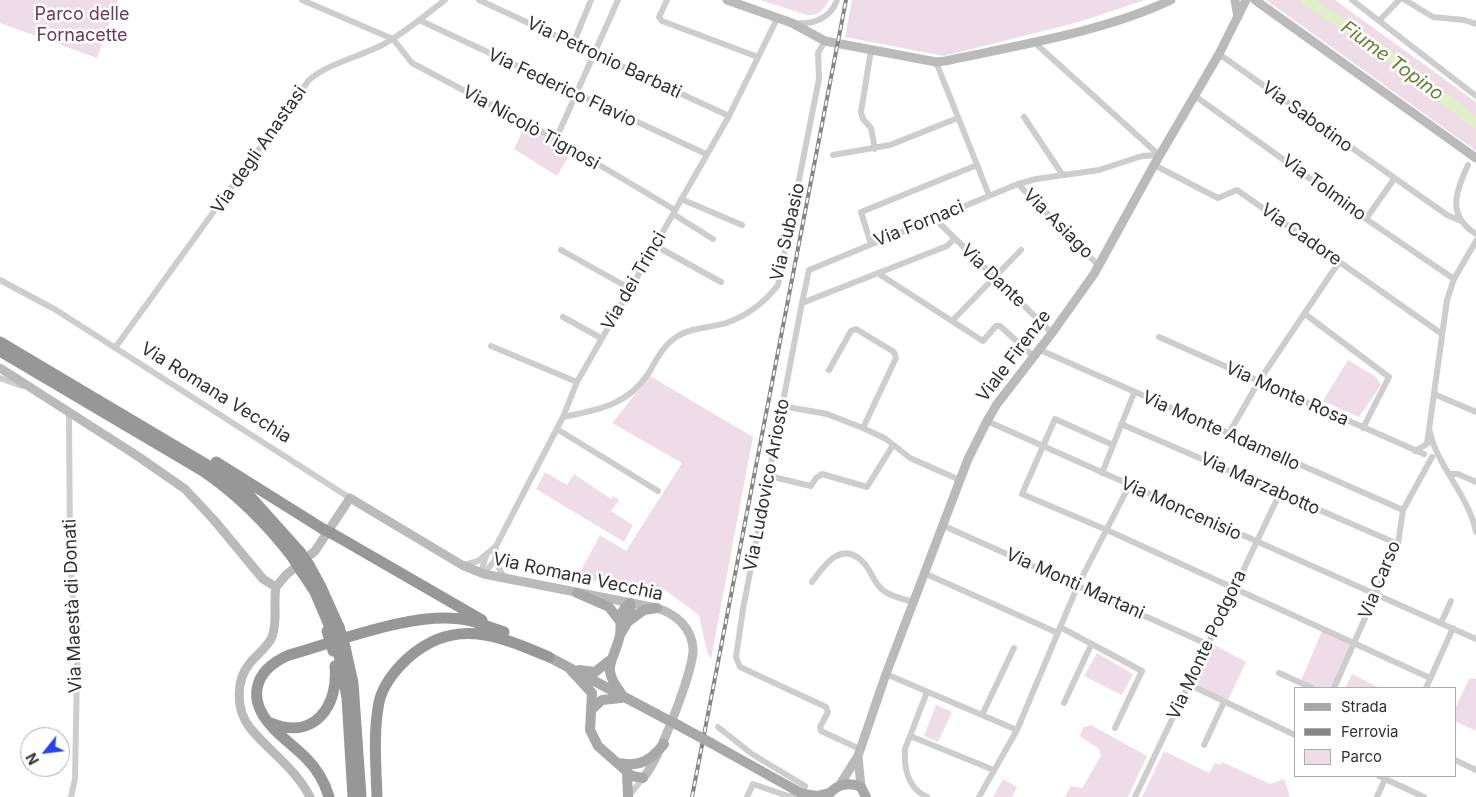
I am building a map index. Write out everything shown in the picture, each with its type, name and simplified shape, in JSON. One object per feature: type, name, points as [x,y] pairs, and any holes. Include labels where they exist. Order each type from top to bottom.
[{"type":"highway","points":[[0,342],[163,437],[219,472],[248,494],[296,556],[305,572],[322,587],[339,649],[353,683],[361,797]]},
{"type":"highway","points":[[0,352],[203,470],[228,488],[296,556]]},
{"type":"highway","points":[[163,437],[188,446],[204,455],[328,532],[550,657]]},
{"type":"highway","points":[[330,797],[318,773],[307,758],[267,721],[257,700],[260,677],[275,661],[289,655],[402,622],[426,618],[471,620],[504,632]]},
{"type":"highway","points":[[377,797],[377,716],[380,700],[388,680],[400,665],[416,651],[445,636],[475,633],[502,637],[550,657]]},
{"type":"highway","points":[[267,721],[296,729],[314,723],[320,718],[329,704],[335,689],[339,649]]},
{"type":"highway","points":[[339,649],[347,698],[352,797]]},
{"type":"main road","points":[[727,0],[792,23],[825,41],[936,62],[945,62],[1034,42],[1141,13],[1171,0]]},
{"type":"main road","points":[[1235,0],[1238,17]]},
{"type":"main road","name":"Viale Firenze","points":[[828,795],[839,786],[859,752],[942,525],[960,480],[987,422],[997,404],[1037,354],[1098,265],[1159,155],[1219,54],[1246,0]]},
{"type":"main road","points":[[1255,0],[1476,160]]},
{"type":"main road","points":[[0,368],[69,414],[136,455],[184,489],[214,520],[263,579],[276,587]]},
{"type":"main road","points":[[310,797],[290,768],[258,738],[247,724],[241,710],[239,693],[242,677],[248,664],[266,647],[274,629],[276,587],[286,575],[315,551],[350,498]]},
{"type":"main road","name":"Via Romana Vecchia","points":[[350,498],[462,565],[484,574],[657,608],[679,620],[688,633],[693,648],[693,656],[664,744],[654,764],[643,778]]},
{"type":"main road","points":[[577,593],[610,607],[624,621]]},
{"type":"main road","points":[[570,668],[595,672],[609,661],[624,621],[631,616],[630,603]]},
{"type":"main road","points":[[624,621],[644,610],[657,608]]},
{"type":"main road","points":[[550,657],[805,795],[828,795]]},
{"type":"main road","points":[[609,661],[611,679],[625,698]]},
{"type":"main road","points":[[570,668],[590,690],[592,709],[590,723],[593,738],[606,755],[618,763],[639,772],[643,778]]},
{"type":"main road","points":[[592,709],[602,700],[625,698]]},
{"type":"main road","points":[[628,768],[647,761],[664,744]]},
{"type":"main road","name":"Viale Firenze","points":[[859,752],[861,787],[866,797]]},
{"type":"main road","points":[[628,768],[628,797]]},
{"type":"main road","points":[[839,786],[850,783],[861,787]]},
{"type":"street","points":[[302,0],[393,40]]},
{"type":"street","name":"Via degli Anastasi","points":[[115,348],[309,80],[319,72],[355,59],[393,40],[445,0]]},
{"type":"street","name":"Via Petronio Barbati","points":[[479,0],[729,116]]},
{"type":"street","points":[[574,44],[591,0]]},
{"type":"street","points":[[556,139],[618,0]]},
{"type":"street","points":[[666,0],[659,17],[662,21],[758,58]]},
{"type":"street","points":[[792,23],[803,24],[823,18],[837,0]]},
{"type":"street","points":[[1352,0],[1476,96]]},
{"type":"street","points":[[1379,21],[1399,0]]},
{"type":"street","points":[[1405,0],[1433,17],[1464,20],[1476,24]]},
{"type":"street","name":"Via dei Trinci","points":[[462,565],[471,564],[486,556],[496,546],[563,417],[577,382],[729,116],[777,18]]},
{"type":"street","name":"Via Federico Flavio","points":[[419,20],[576,95],[706,154]]},
{"type":"street","name":"Via Nicolò Tignosi","points":[[393,40],[412,64],[556,139],[674,212],[713,239]]},
{"type":"street","name":"Via Subasio","points":[[563,417],[600,410],[631,394],[668,343],[679,335],[726,323],[742,315],[770,295],[778,285],[819,79],[818,53],[825,41]]},
{"type":"street","points":[[1034,42],[1159,155]]},
{"type":"street","points":[[871,50],[861,112],[863,119],[871,128],[874,149]]},
{"type":"street","name":"Via Sabotino","points":[[1219,54],[1394,179],[1447,215],[1462,221],[1476,234]]},
{"type":"street","points":[[936,62],[989,195]]},
{"type":"street","name":"Via Tolmino","points":[[1195,96],[1366,219],[1454,279]]},
{"type":"street","points":[[1024,117],[1062,174]]},
{"type":"street","points":[[833,155],[874,149],[958,118]]},
{"type":"street","points":[[1462,221],[1457,211],[1456,199],[1468,165],[1466,151]]},
{"type":"street","name":"Via Fornaci","points":[[802,303],[808,270],[1018,184],[1062,174],[1098,170],[1142,156],[1159,155]]},
{"type":"street","points":[[1468,165],[1476,160]]},
{"type":"street","points":[[871,244],[861,212],[977,165]]},
{"type":"street","name":"Via Cadore","points":[[1154,165],[1218,198],[1237,190],[1442,334]]},
{"type":"street","points":[[1366,219],[1394,179]]},
{"type":"street","name":"Via Asiago","points":[[1018,184],[1098,265]]},
{"type":"street","points":[[681,199],[742,225]]},
{"type":"street","name":"Via Dante","points":[[934,218],[1052,333]]},
{"type":"street","points":[[802,303],[947,246],[954,239]]},
{"type":"street","points":[[1476,240],[1454,279],[1442,334],[1429,428],[1429,451],[1450,474],[1469,512],[1476,532]]},
{"type":"street","points":[[654,245],[721,282]]},
{"type":"street","points":[[561,250],[629,288]]},
{"type":"street","points":[[879,274],[952,321],[1021,250]]},
{"type":"street","points":[[1228,435],[1259,381],[1339,262]]},
{"type":"street","name":"Via Romana Vecchia","points":[[0,280],[56,310],[350,498]]},
{"type":"street","name":"Via Ludovico Ariosto","points":[[802,303],[742,609],[736,663],[740,667],[826,707],[828,712],[820,727],[824,733],[859,752]]},
{"type":"street","points":[[1305,314],[1389,377],[1363,428]]},
{"type":"street","points":[[563,317],[601,338]]},
{"type":"street","name":"Via Monte Adamello","points":[[952,321],[983,341],[996,326],[1000,326],[1037,354],[1134,393],[1403,510]]},
{"type":"street","points":[[829,370],[851,330],[856,329],[894,352],[896,358],[862,428]]},
{"type":"street","name":"Via Monte Rosa","points":[[1159,336],[1416,451],[1429,451]]},
{"type":"street","points":[[491,346],[577,382]]},
{"type":"street","points":[[0,378],[39,393]]},
{"type":"street","points":[[1102,473],[1134,393]]},
{"type":"street","points":[[1434,394],[1476,412]]},
{"type":"street","points":[[782,406],[827,414],[862,428],[893,445],[910,458],[960,480]]},
{"type":"street","name":"Via Maestà di Donati","points":[[69,414],[70,548],[72,592],[78,621],[75,779],[71,797]]},
{"type":"street","points":[[1113,445],[1055,419],[1022,494],[1107,530],[1430,678]]},
{"type":"street","name":"Via Moncenisio","points":[[987,422],[1476,639]]},
{"type":"street","name":"Via Marzabotto","points":[[1122,424],[1398,544]]},
{"type":"street","points":[[557,429],[658,491]]},
{"type":"street","points":[[769,476],[811,486],[816,478],[822,474],[867,487],[893,445]]},
{"type":"street","name":"Via Carso","points":[[1334,687],[1398,544],[1403,510],[1423,472],[1429,451]]},
{"type":"street","points":[[1450,474],[1458,474],[1476,482]]},
{"type":"street","points":[[979,797],[1017,730],[1078,585],[1129,486]]},
{"type":"street","name":"Via Monte Podgora","points":[[1135,797],[1233,588],[1280,493]]},
{"type":"street","name":"Via Monti Martani","points":[[942,525],[1207,644]]},
{"type":"street","name":"Via dei Trinci","points":[[495,560],[496,546]]},
{"type":"street","points":[[812,582],[829,558],[843,554],[864,563],[874,580],[885,592],[913,602]]},
{"type":"street","points":[[484,574],[482,569],[486,556]]},
{"type":"street","points":[[484,574],[495,560],[502,574],[513,581]]},
{"type":"street","points":[[924,573],[1059,630],[1142,671],[1115,728]]},
{"type":"street","points":[[1441,623],[1451,601]]},
{"type":"street","points":[[1426,687],[1453,628]]},
{"type":"street","points":[[1064,703],[1091,645]]},
{"type":"street","points":[[982,715],[1014,648]]},
{"type":"street","points":[[1279,673],[1310,687]]},
{"type":"street","points":[[886,674],[1017,730]]},
{"type":"street","points":[[1188,684],[1294,735]]},
{"type":"street","points":[[927,692],[910,736],[904,759],[910,782],[915,791],[927,797]]},
{"type":"street","points":[[1204,745],[1224,702]]},
{"type":"street","points":[[718,727],[752,754],[805,786],[805,795],[788,796],[753,784],[747,797]]},
{"type":"street","points":[[910,736],[994,770]]},
{"type":"street","points":[[1456,760],[1476,770]]},
{"type":"street","points":[[1377,797],[1382,777],[1424,797]]},
{"type":"street","name":"Via Romana Vecchia","points":[[628,797],[643,778]]},
{"type":"green space","name":"Parco delle Fornacette","points":[[0,0],[118,0],[97,58],[0,23]]},
{"type":"green space","points":[[760,0],[829,0],[820,12],[807,15]]},
{"type":"green space","points":[[852,0],[1145,0],[1079,22],[944,56],[845,37]]},
{"type":"green space","points":[[1266,0],[1335,0],[1476,102],[1476,151]]},
{"type":"green space","points":[[526,123],[573,149],[557,176],[514,149]]},
{"type":"green space","points":[[1348,360],[1376,377],[1381,385],[1359,417],[1323,401]]},
{"type":"green space","points":[[650,376],[753,437],[711,659],[707,652],[699,615],[665,590],[577,578],[600,535],[626,551],[682,463],[612,423]]},
{"type":"green space","points":[[545,472],[567,485],[574,474],[611,499],[613,496],[619,500],[611,511],[633,525],[624,542],[536,489]]},
{"type":"green space","points":[[1323,629],[1354,643],[1334,687],[1310,687],[1300,683]]},
{"type":"green space","points":[[1214,645],[1246,662],[1228,700],[1200,687],[1196,678]]},
{"type":"green space","points":[[1097,653],[1133,674],[1122,695],[1084,676]]},
{"type":"green space","points":[[1352,674],[1377,687],[1346,687]]},
{"type":"green space","points":[[1469,679],[1476,679],[1476,731],[1456,721],[1456,707]]},
{"type":"green space","points":[[936,705],[952,712],[938,742],[924,736]]},
{"type":"green space","points":[[1091,725],[1147,756],[1128,797],[1065,797],[1071,786],[1082,788],[1101,756],[1099,749],[1080,736],[1083,727]]},
{"type":"green space","points":[[1164,751],[1209,773],[1215,763],[1220,765],[1222,762],[1270,784],[1284,779],[1290,797],[1142,797]]},
{"type":"green space","points":[[1003,779],[1017,787],[1012,797],[993,797]]},
{"type":"waterway","name":"Fiume Topino","points":[[1306,0],[1378,48],[1476,123]]},
{"type":"railway","points":[[692,797],[846,0]]}]
